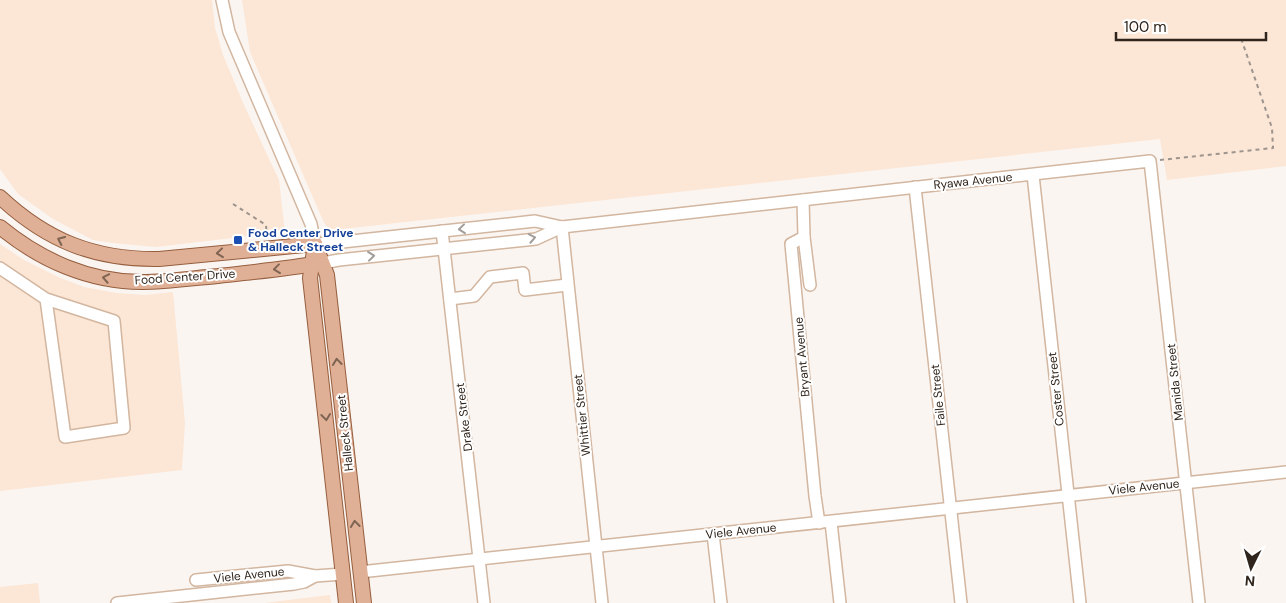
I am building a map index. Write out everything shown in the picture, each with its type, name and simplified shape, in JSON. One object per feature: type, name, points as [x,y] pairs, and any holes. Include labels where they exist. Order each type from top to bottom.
[{"type":"main road","name":"Food Center Drive","points":[[0,197],[26,220],[56,238],[106,256],[159,259],[315,244]]},
{"type":"main road","name":"Food Center Drive","points":[[0,227],[28,248],[46,258],[82,272],[121,281],[161,282],[317,264]]},
{"type":"main road","points":[[315,244],[317,264]]},
{"type":"main road","name":"Halleck Street","points":[[317,264],[328,284],[364,603]]},
{"type":"main road","name":"Halleck Street","points":[[317,264],[310,278],[346,603]]},
{"type":"main road","name":"Viele Avenue","points":[[343,574],[360,572]]},
{"type":"street","points":[[222,0],[229,32],[311,224],[315,244]]},
{"type":"street","name":"Ryawa Avenue","points":[[317,264],[536,239],[562,227],[1150,162]]},
{"type":"street","name":"Manida Street","points":[[1150,162],[1199,603]]},
{"type":"street","name":"Coster Street","points":[[1033,174],[1080,603]]},
{"type":"street","name":"Faile Street","points":[[916,188],[961,603]]},
{"type":"street","points":[[803,200],[804,237],[810,285]]},
{"type":"street","name":"Ryawa Avenue","points":[[315,244],[535,221],[562,227]]},
{"type":"street","name":"Whittier Street","points":[[562,227],[602,603]]},
{"type":"street","name":"Drake Street","points":[[442,231],[484,603]]},
{"type":"street","name":"Bryant Avenue","points":[[804,237],[791,244],[814,486],[825,522],[840,603]]},
{"type":"street","points":[[0,268],[46,299],[114,320],[124,428],[65,437],[46,299]]},
{"type":"street","points":[[450,299],[474,296],[490,277],[523,272],[525,290],[568,285]]},
{"type":"street","name":"Viele Avenue","points":[[360,572],[1286,472]]},
{"type":"street","points":[[713,534],[721,603]]},
{"type":"street","name":"Viele Avenue","points":[[196,580],[288,571],[315,576],[343,574]]},
{"type":"street","points":[[117,603],[294,584],[304,582],[315,576]]},
{"type":"path","points":[[1150,162],[1273,148],[1272,128],[1242,41]]},
{"type":"path","points":[[233,204],[266,224],[268,248]]},
{"type":"shaded area","points":[[0,0],[212,0],[215,28],[223,55],[279,180],[285,232],[156,247],[113,243],[93,240],[53,219],[18,194],[0,169]]},
{"type":"shaded area","points":[[242,0],[1286,0],[1286,166],[1167,180],[1160,139],[333,230],[326,226],[321,216],[250,52]]},
{"type":"shaded area","points":[[0,244],[24,260],[58,277],[84,287],[117,293],[145,295],[173,292],[185,423],[182,470],[0,491]]},
{"type":"shaded area","points":[[38,583],[40,603],[0,603],[0,587]]},
{"type":"shaded area","points":[[330,595],[331,603],[264,603]]},
{"type":"place","name":"Food Center Drive & Halleck Street","points":[[238,240]]}]
